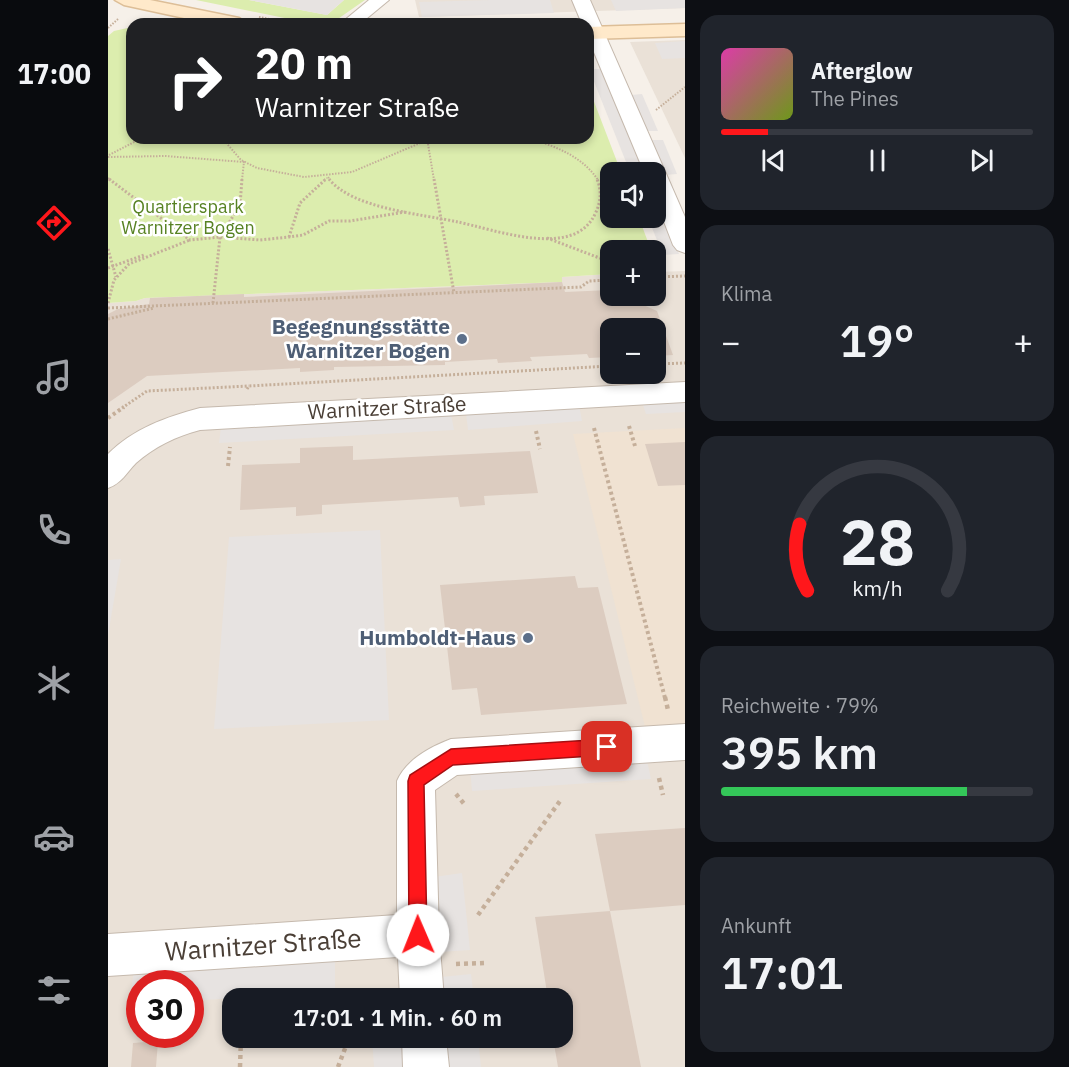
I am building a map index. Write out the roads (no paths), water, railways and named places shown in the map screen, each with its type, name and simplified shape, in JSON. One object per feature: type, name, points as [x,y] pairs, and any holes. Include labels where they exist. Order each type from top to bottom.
[{"type":"street","points":[[111,17],[124,0],[210,18]]},
{"type":"street","points":[[357,18],[380,0]]},
{"type":"street","points":[[581,0],[586,18]]},
{"type":"street","points":[[594,33],[685,30]]},
{"type":"street","points":[[594,40],[650,162]]},
{"type":"street","points":[[666,199],[685,244]]},
{"type":"street","name":"Warnitzer Straße","points":[[108,476],[134,449],[180,424],[200,419],[685,392]]},
{"type":"street","points":[[421,988],[418,935],[416,781],[451,757],[677,729]]},
{"type":"street","name":"Warnitzer Straße","points":[[108,955],[418,935]]},
{"type":"street","points":[[425,1048],[426,1067]]},
{"type":"place","name":"Begegnungsstätte Warnitzer Bogen","points":[[462,339]]},
{"type":"place","name":"Humboldt-Haus","points":[[528,638]]},
{"type":"park label","name":"Quartierspark Warnitzer Bogen","points":[[188,217]]}]
